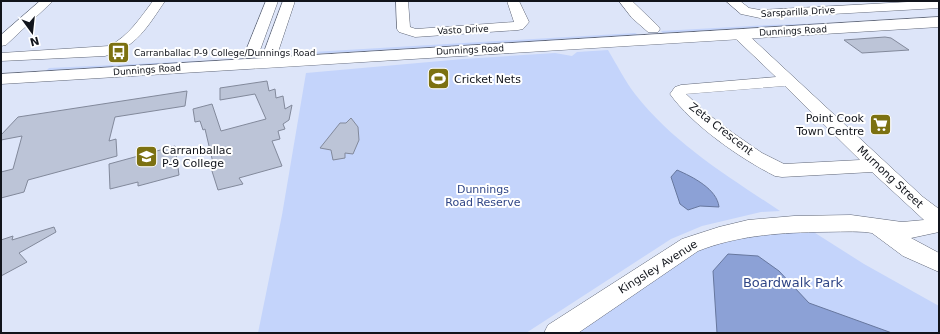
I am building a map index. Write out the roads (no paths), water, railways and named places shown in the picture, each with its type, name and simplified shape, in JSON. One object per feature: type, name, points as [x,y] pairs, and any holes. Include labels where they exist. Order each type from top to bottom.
[{"type":"main road","name":"Dunnings Road","points":[[3,69],[259,58],[652,34],[843,18],[939,13]]},
{"type":"main road","points":[[843,18],[875,20],[894,25]]},
{"type":"main road","name":"Dunnings Road","points":[[652,34],[739,34],[939,22]]},
{"type":"street","points":[[1,42],[47,1]]},
{"type":"street","points":[[3,69],[121,48],[127,43],[159,1]]},
{"type":"street","points":[[259,58],[272,1]]},
{"type":"street","points":[[259,58],[289,1]]},
{"type":"street","name":"Vasto Drive","points":[[402,1],[404,28],[407,32],[415,33],[511,28],[520,26],[522,22],[513,1]]},
{"type":"street","points":[[625,1],[637,15],[638,21],[652,34]]},
{"type":"street","name":"Sarsparilla Drive","points":[[732,1],[743,10],[760,14],[939,4]]},
{"type":"street","name":"Murnong Street","points":[[739,34],[878,165],[931,221]]},
{"type":"street","name":"Zeta Crescent","points":[[789,81],[687,88],[681,90],[678,94],[718,131],[768,165],[782,171],[878,165]]},
{"type":"street","points":[[931,221],[916,235],[917,240],[937,262]]},
{"type":"street","name":"Kingsley Avenue","points":[[557,333],[690,245],[713,235],[764,226],[872,226],[931,221]]},
{"type":"street","points":[[872,226],[904,246],[937,262]]},
{"type":"place","name":"Carranballac P-9 College/Dunnings Road","points":[[119,53]]},
{"type":"place","name":"Cricket Nets","points":[[438,79]]},
{"type":"place","name":"Point Cook Town Centre","points":[[880,124]]},
{"type":"place","name":"Carranballac P-9 College","points":[[146,156]]},
{"type":"park label","name":"Dunnings Road Reserve","points":[[483,195]]},
{"type":"park label","name":"Boardwalk Park","points":[[793,282]]}]
